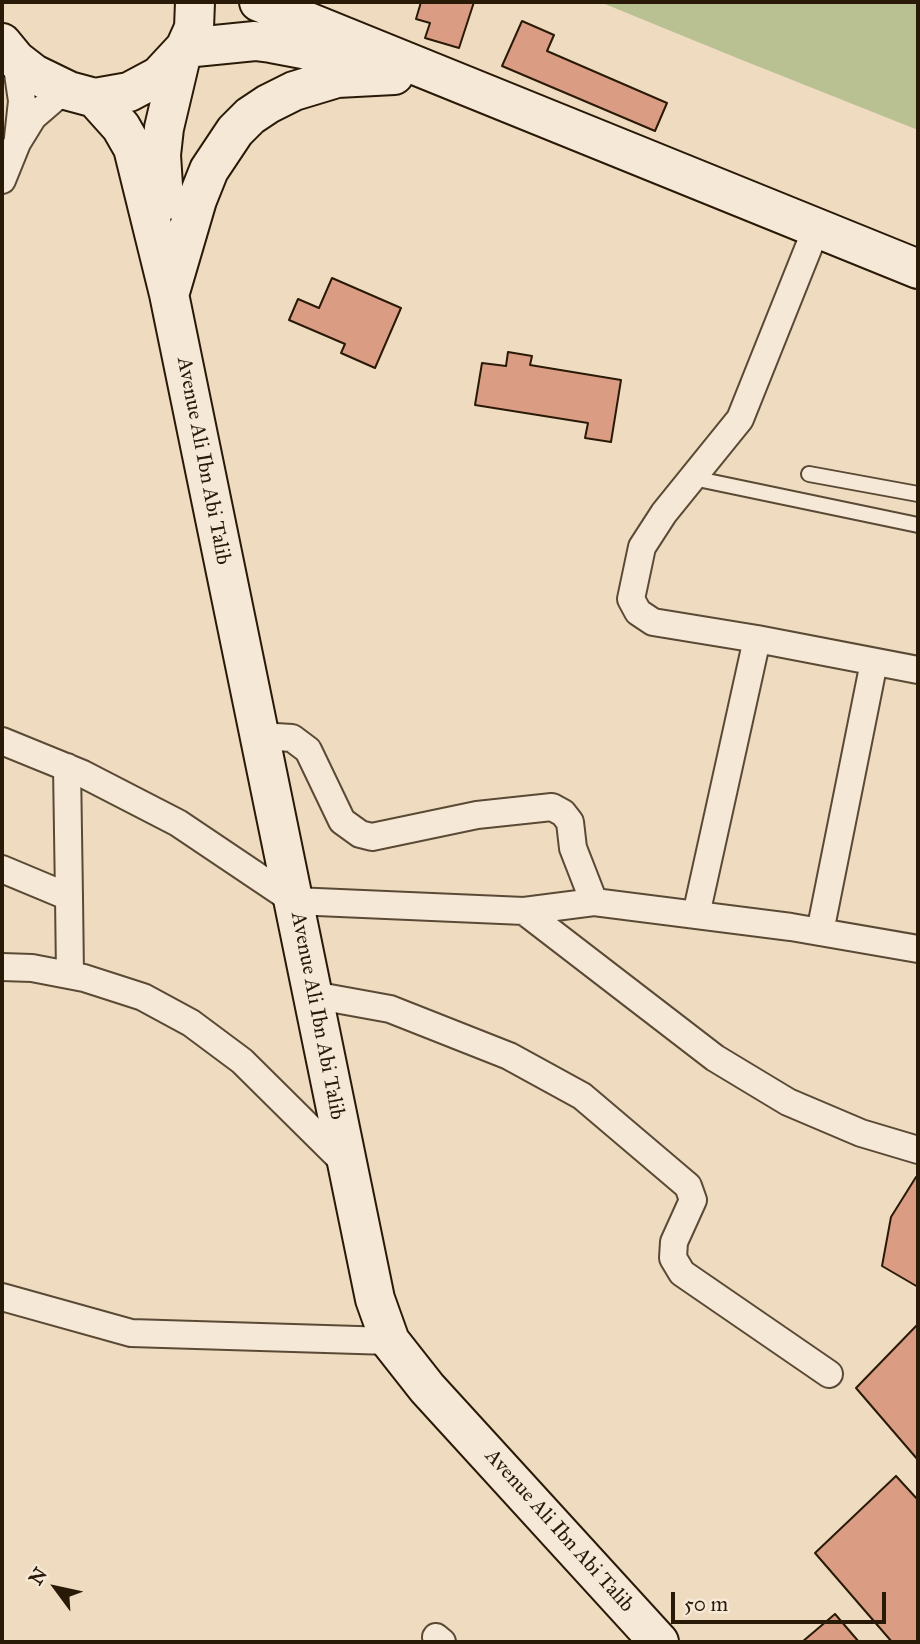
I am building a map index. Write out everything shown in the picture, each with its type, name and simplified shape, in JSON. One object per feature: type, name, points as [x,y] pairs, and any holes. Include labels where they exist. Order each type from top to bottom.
[{"type":"main road","points":[[169,294],[161,155],[169,101],[184,50],[194,28],[195,2]]},
{"type":"main road","points":[[259,2],[918,269]]},
{"type":"main road","points":[[82,94],[129,92],[159,76],[184,50],[254,41],[303,49],[509,104]]},
{"type":"main road","points":[[9,52],[34,74],[82,94],[121,127],[133,148],[169,294]]},
{"type":"main road","points":[[169,294],[197,200],[209,170],[235,131],[250,116],[294,91],[337,78],[394,75]]},
{"type":"main road","name":"Avenue Ali Ibn Abi Talib","points":[[169,294],[374,1299],[390,1341],[427,1388],[660,1642]]},
{"type":"street","points":[[9,52],[22,101],[17,143]]},
{"type":"street","points":[[2,180],[17,143],[38,112],[55,98],[82,94]]},
{"type":"street","points":[[816,229],[740,419],[664,513],[642,547],[631,599],[638,612],[653,622],[918,670]]},
{"type":"street","points":[[696,915],[757,639]]},
{"type":"street","points":[[820,932],[874,662]]},
{"type":"street","points":[[259,736],[292,738],[308,750],[342,821],[360,835],[372,837],[414,826],[477,815],[552,807],[563,813],[570,822],[573,848],[594,902]]},
{"type":"street","points":[[2,741],[67,767],[178,823],[294,901],[524,911],[594,902],[820,932],[918,949]]},
{"type":"street","points":[[67,767],[69,975]]},
{"type":"street","points":[[2,869],[69,897]]},
{"type":"street","points":[[524,911],[715,1058],[788,1102],[861,1133],[918,1150]]},
{"type":"street","points":[[2,967],[32,968],[84,978],[143,998],[191,1023],[242,1060],[348,1166]]},
{"type":"street","points":[[313,995],[390,1009],[509,1056],[582,1096],[688,1186],[692,1200],[674,1242],[673,1258],[682,1273],[829,1374]]},
{"type":"street","points":[[2,1297],[131,1333],[390,1341]]},
{"type":"lane","points":[[809,474],[918,495]]},
{"type":"lane","points":[[693,478],[918,525]]},
{"type":"green space","points":[[600,2],[918,2],[918,130],[737,58]]},
{"type":"building","points":[[421,2],[474,2],[459,48],[425,38],[430,23],[416,19]]},
{"type":"building","points":[[522,21],[554,35],[547,51],[667,103],[655,131],[502,66]]},
{"type":"building","points":[[332,278],[401,308],[375,368],[341,353],[345,344],[289,320],[298,299],[319,308]]},
{"type":"building","points":[[508,352],[532,356],[530,365],[621,380],[611,442],[585,438],[588,423],[475,405],[482,363],[506,366]]},
{"type":"building","points":[[916,1177],[918,1287],[882,1266],[891,1217]]},
{"type":"building","points":[[918,1324],[918,1460],[856,1388]]},
{"type":"building","points":[[896,1476],[918,1500],[918,1642],[892,1642],[815,1553]]},
{"type":"building","points":[[835,1614],[859,1642],[802,1642]]}]
